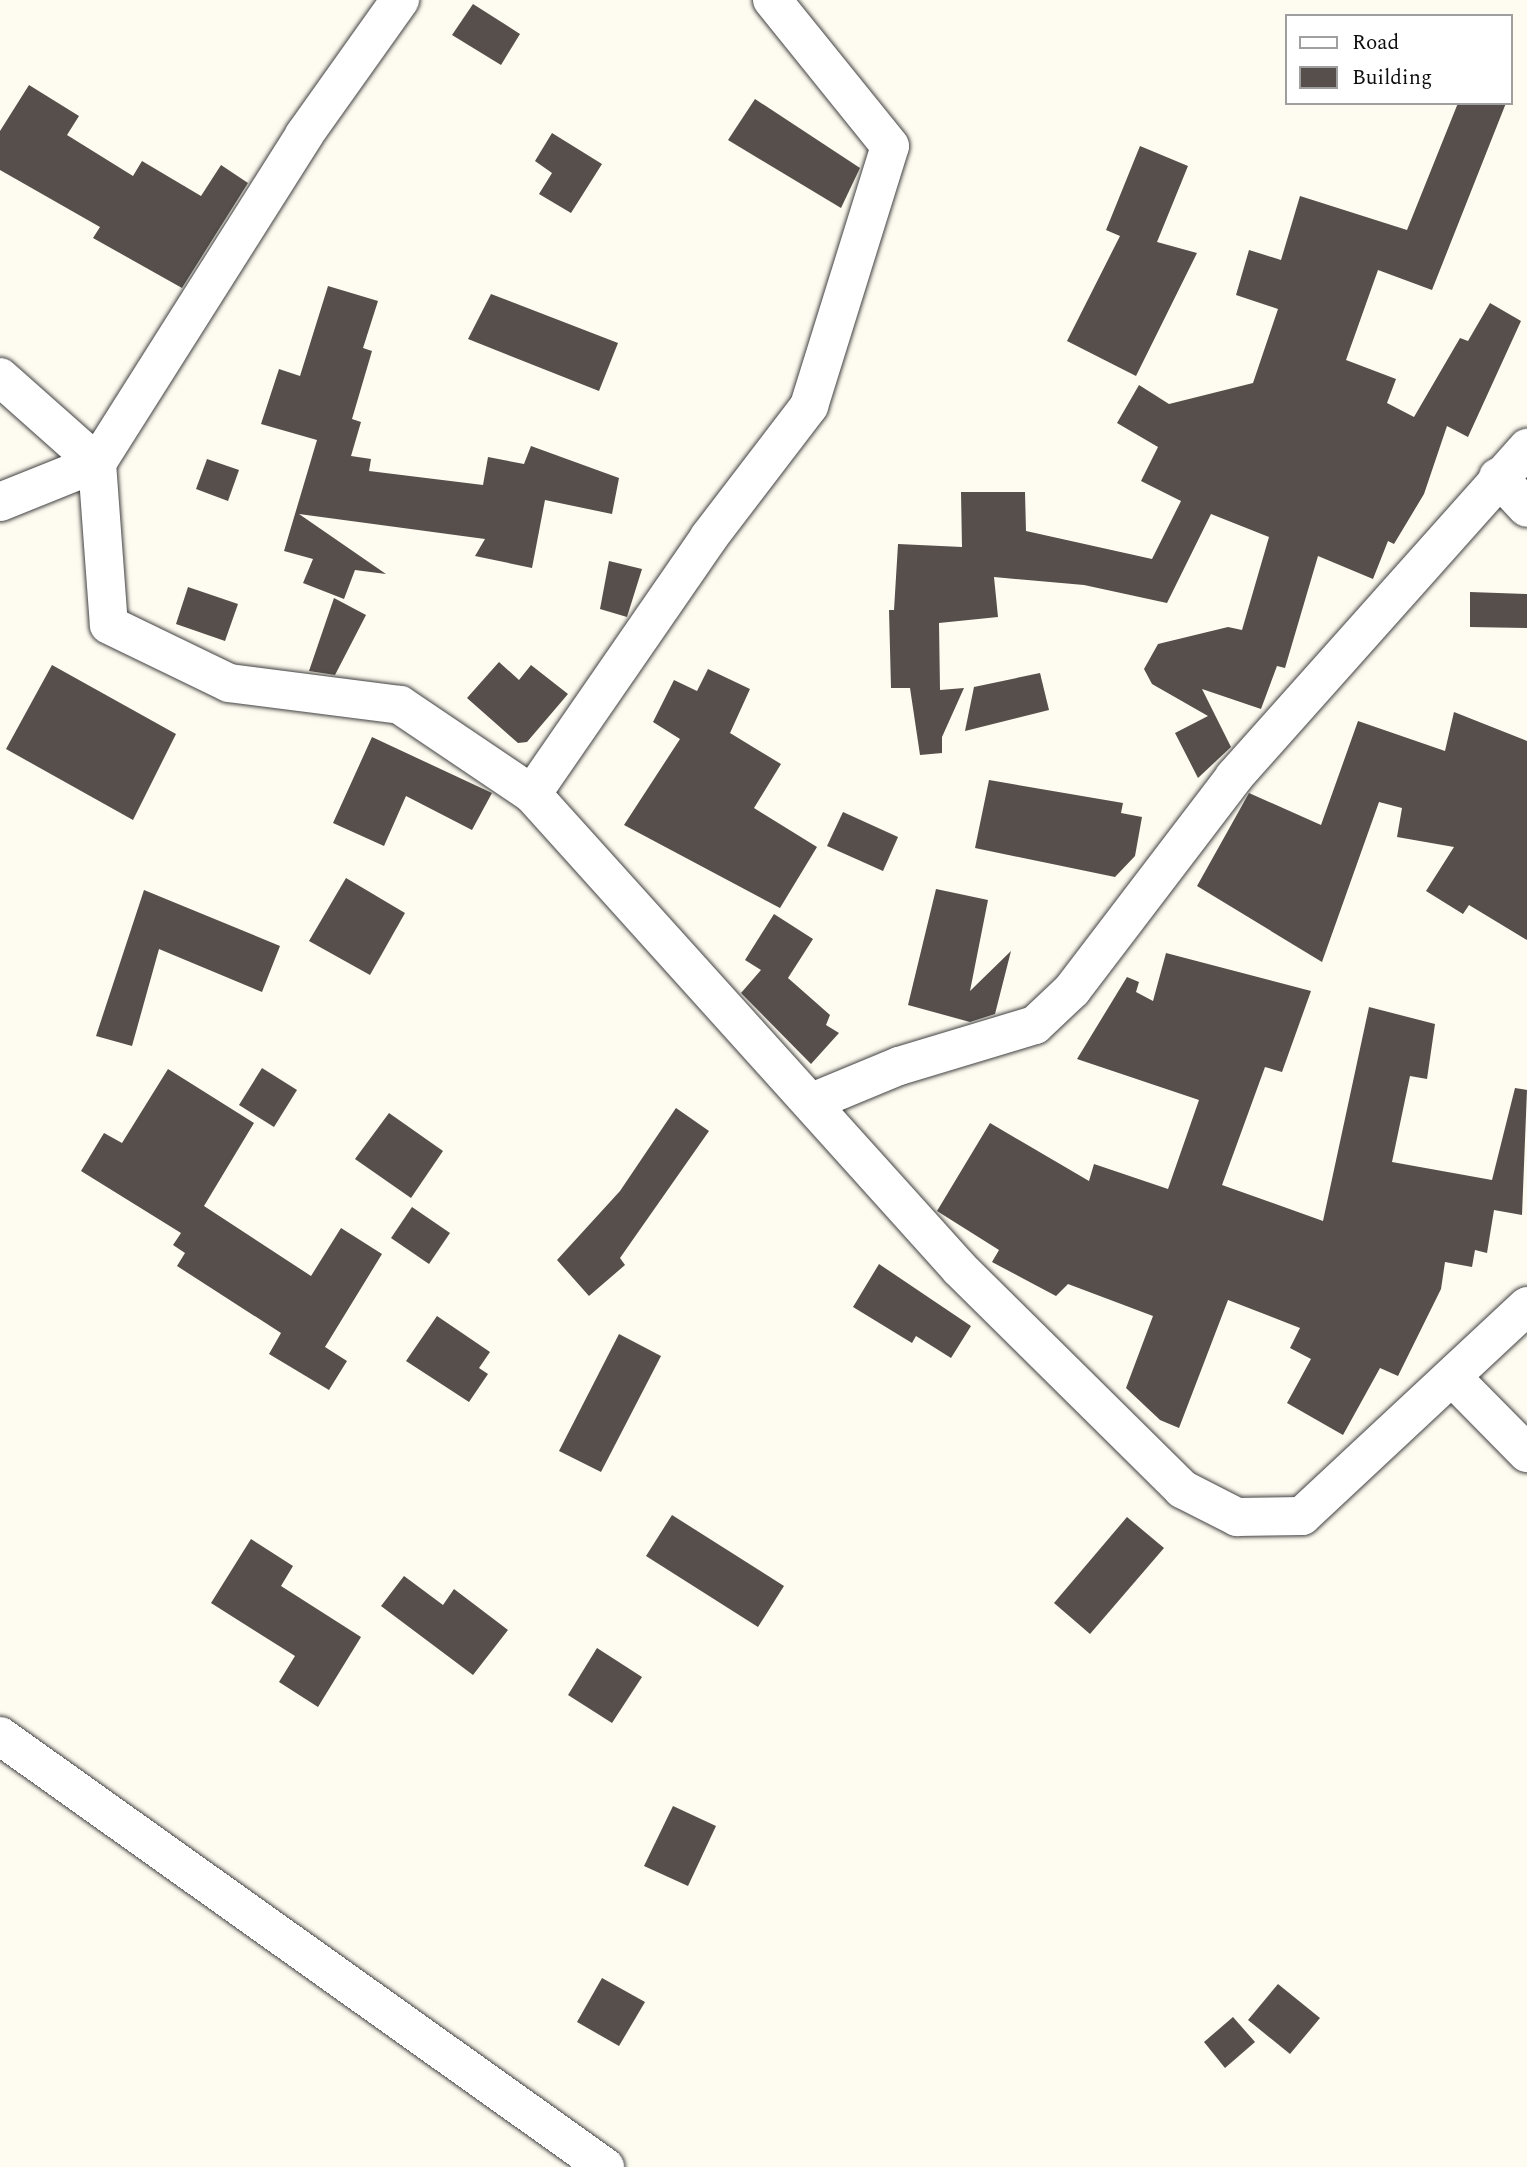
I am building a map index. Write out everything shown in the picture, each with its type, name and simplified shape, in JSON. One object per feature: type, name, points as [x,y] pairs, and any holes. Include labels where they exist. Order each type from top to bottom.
[{"type":"street","points":[[0,502],[97,463],[304,135],[400,0]]},
{"type":"street","points":[[532,794],[709,537],[809,406],[890,146],[772,0]]},
{"type":"street","points":[[0,377],[97,463],[109,625],[229,683],[400,705],[532,794],[960,1269],[1149,1463],[1182,1489],[1237,1517],[1302,1516],[1455,1380],[1527,1306]]},
{"type":"street","points":[[812,1102],[899,1066],[1035,1025],[1072,990],[1234,777],[1498,477],[1527,448]]},
{"type":"street","points":[[1498,477],[1527,508]]},
{"type":"street","points":[[1455,1380],[1527,1453]]},
{"type":"street","points":[[0,1736],[604,2167]]},
{"type":"building","points":[[473,4],[520,34],[501,65],[452,35]]},
{"type":"building","points":[[29,85],[79,116],[67,135],[133,176],[142,161],[201,196],[221,165],[248,183],[182,288],[93,238],[100,227],[0,170],[0,131]]},
{"type":"building","points":[[755,99],[860,168],[841,208],[728,140]]},
{"type":"building","points":[[1457,105],[1505,105],[1432,290],[1378,270],[1346,360],[1396,379],[1387,403],[1414,417],[1460,338],[1468,341],[1490,303],[1521,321],[1468,437],[1447,426],[1424,494],[1394,544],[1388,541],[1373,579],[1318,556],[1285,668],[1277,666],[1261,709],[1202,689],[1231,747],[1198,778],[1175,733],[1208,716],[1152,684],[1144,669],[1158,644],[1228,627],[1242,630],[1269,537],[1211,514],[1167,603],[1084,585],[994,577],[998,617],[939,623],[940,690],[964,688],[942,737],[942,753],[920,755],[910,688],[891,688],[889,610],[894,610],[898,544],[962,547],[961,492],[1025,492],[1026,531],[1152,559],[1181,501],[1141,481],[1158,447],[1117,423],[1139,385],[1169,404],[1253,383],[1278,309],[1236,295],[1249,250],[1281,260],[1300,196],[1407,230]]},
{"type":"building","points":[[552,133],[602,164],[571,213],[539,194],[552,173],[535,161]]},
{"type":"building","points":[[1140,146],[1188,166],[1157,242],[1197,253],[1136,376],[1067,341],[1120,236],[1106,230]]},
{"type":"building","points":[[328,286],[378,301],[363,348],[372,351],[352,419],[361,422],[351,456],[371,459],[369,471],[483,485],[488,457],[524,464],[531,446],[619,478],[612,514],[545,500],[532,568],[475,556],[485,539],[299,514],[386,574],[355,570],[344,599],[303,583],[313,559],[284,551],[317,440],[261,424],[279,369],[300,376]]},
{"type":"building","points":[[491,294],[618,343],[599,391],[468,339]]},
{"type":"building","points":[[207,459],[239,470],[228,501],[196,489]]},
{"type":"building","points":[[609,561],[642,569],[627,617],[600,609]]},
{"type":"building","points":[[188,587],[238,604],[225,641],[176,624]]},
{"type":"building","points":[[1470,592],[1527,594],[1527,628],[1470,627]]},
{"type":"building","points":[[334,598],[366,615],[335,675],[309,671]]},
{"type":"building","points":[[499,662],[519,680],[531,665],[568,694],[527,742],[518,743],[467,698]]},
{"type":"building","points":[[52,665],[176,734],[133,820],[6,749]]},
{"type":"building","points":[[708,669],[750,689],[730,733],[781,764],[754,808],[817,847],[780,908],[624,825],[680,739],[653,722],[674,680],[697,691]]},
{"type":"building","points":[[1040,673],[1049,710],[965,731],[974,687]]},
{"type":"building","points":[[1454,712],[1527,741],[1527,940],[1469,905],[1463,914],[1426,891],[1454,847],[1397,837],[1402,808],[1379,802],[1322,962],[1197,886],[1249,793],[1321,825],[1358,721],[1445,751]]},
{"type":"building","points":[[372,737],[492,793],[472,830],[406,796],[384,846],[333,823]]},
{"type":"building","points":[[989,780],[1123,803],[1121,813],[1142,817],[1135,856],[1115,877],[975,848]]},
{"type":"building","points":[[843,812],[898,837],[883,871],[827,846]]},
{"type":"building","points":[[346,878],[405,913],[370,975],[309,941]]},
{"type":"building","points":[[936,889],[988,900],[970,991],[1011,951],[995,1014],[970,1022],[908,1005]]},
{"type":"building","points":[[144,890],[280,946],[262,992],[159,949],[132,1046],[96,1036]]},
{"type":"building","points":[[774,914],[813,939],[788,978],[830,1015],[826,1025],[839,1033],[811,1064],[741,993],[761,970],[745,960]]},
{"type":"building","points":[[1166,953],[1311,991],[1282,1072],[1265,1067],[1222,1185],[1323,1221],[1369,1007],[1435,1024],[1427,1079],[1410,1076],[1392,1162],[1492,1180],[1515,1088],[1527,1090],[1522,1215],[1494,1210],[1487,1253],[1475,1250],[1472,1267],[1445,1262],[1441,1289],[1398,1376],[1380,1368],[1343,1435],[1287,1403],[1311,1359],[1290,1348],[1300,1328],[1228,1300],[1179,1428],[1160,1420],[1126,1388],[1153,1316],[1068,1284],[1056,1296],[992,1262],[999,1250],[937,1211],[990,1123],[1089,1181],[1094,1164],[1168,1189],[1199,1100],[1077,1059],[1127,977],[1139,982],[1136,992],[1153,1001]]},
{"type":"building","points":[[262,1068],[297,1090],[274,1127],[239,1105]]},
{"type":"building","points":[[168,1069],[254,1123],[204,1206],[311,1276],[341,1228],[382,1254],[325,1347],[347,1361],[329,1390],[269,1354],[281,1333],[177,1266],[185,1253],[173,1245],[181,1233],[81,1171],[104,1133],[122,1143]]},
{"type":"building","points":[[676,1108],[709,1131],[620,1258],[625,1265],[589,1296],[557,1260],[620,1191]]},
{"type":"building","points":[[389,1113],[443,1151],[411,1198],[355,1159]]},
{"type":"building","points":[[412,1207],[450,1233],[429,1264],[391,1238]]},
{"type":"building","points":[[879,1264],[971,1326],[951,1358],[916,1336],[912,1343],[853,1307]]},
{"type":"building","points":[[437,1316],[490,1352],[479,1368],[488,1374],[469,1402],[406,1361]]},
{"type":"building","points":[[619,1334],[661,1356],[601,1472],[559,1451]]},
{"type":"building","points":[[672,1515],[784,1586],[758,1627],[646,1556]]},
{"type":"building","points":[[1127,1517],[1164,1548],[1090,1634],[1054,1603]]},
{"type":"building","points":[[251,1539],[293,1566],[281,1586],[361,1637],[318,1707],[279,1682],[295,1656],[211,1603]]},
{"type":"building","points":[[404,1576],[443,1605],[454,1589],[508,1630],[473,1675],[381,1606]]},
{"type":"building","points":[[597,1648],[642,1677],[612,1723],[568,1695]]},
{"type":"building","points":[[673,1806],[716,1826],[688,1886],[644,1866]]},
{"type":"building","points":[[602,1978],[645,2002],[619,2046],[577,2022]]},
{"type":"building","points":[[1278,1984],[1320,2018],[1290,2054],[1248,2020]]},
{"type":"building","points":[[1233,2017],[1255,2042],[1225,2068],[1204,2042]]}]
